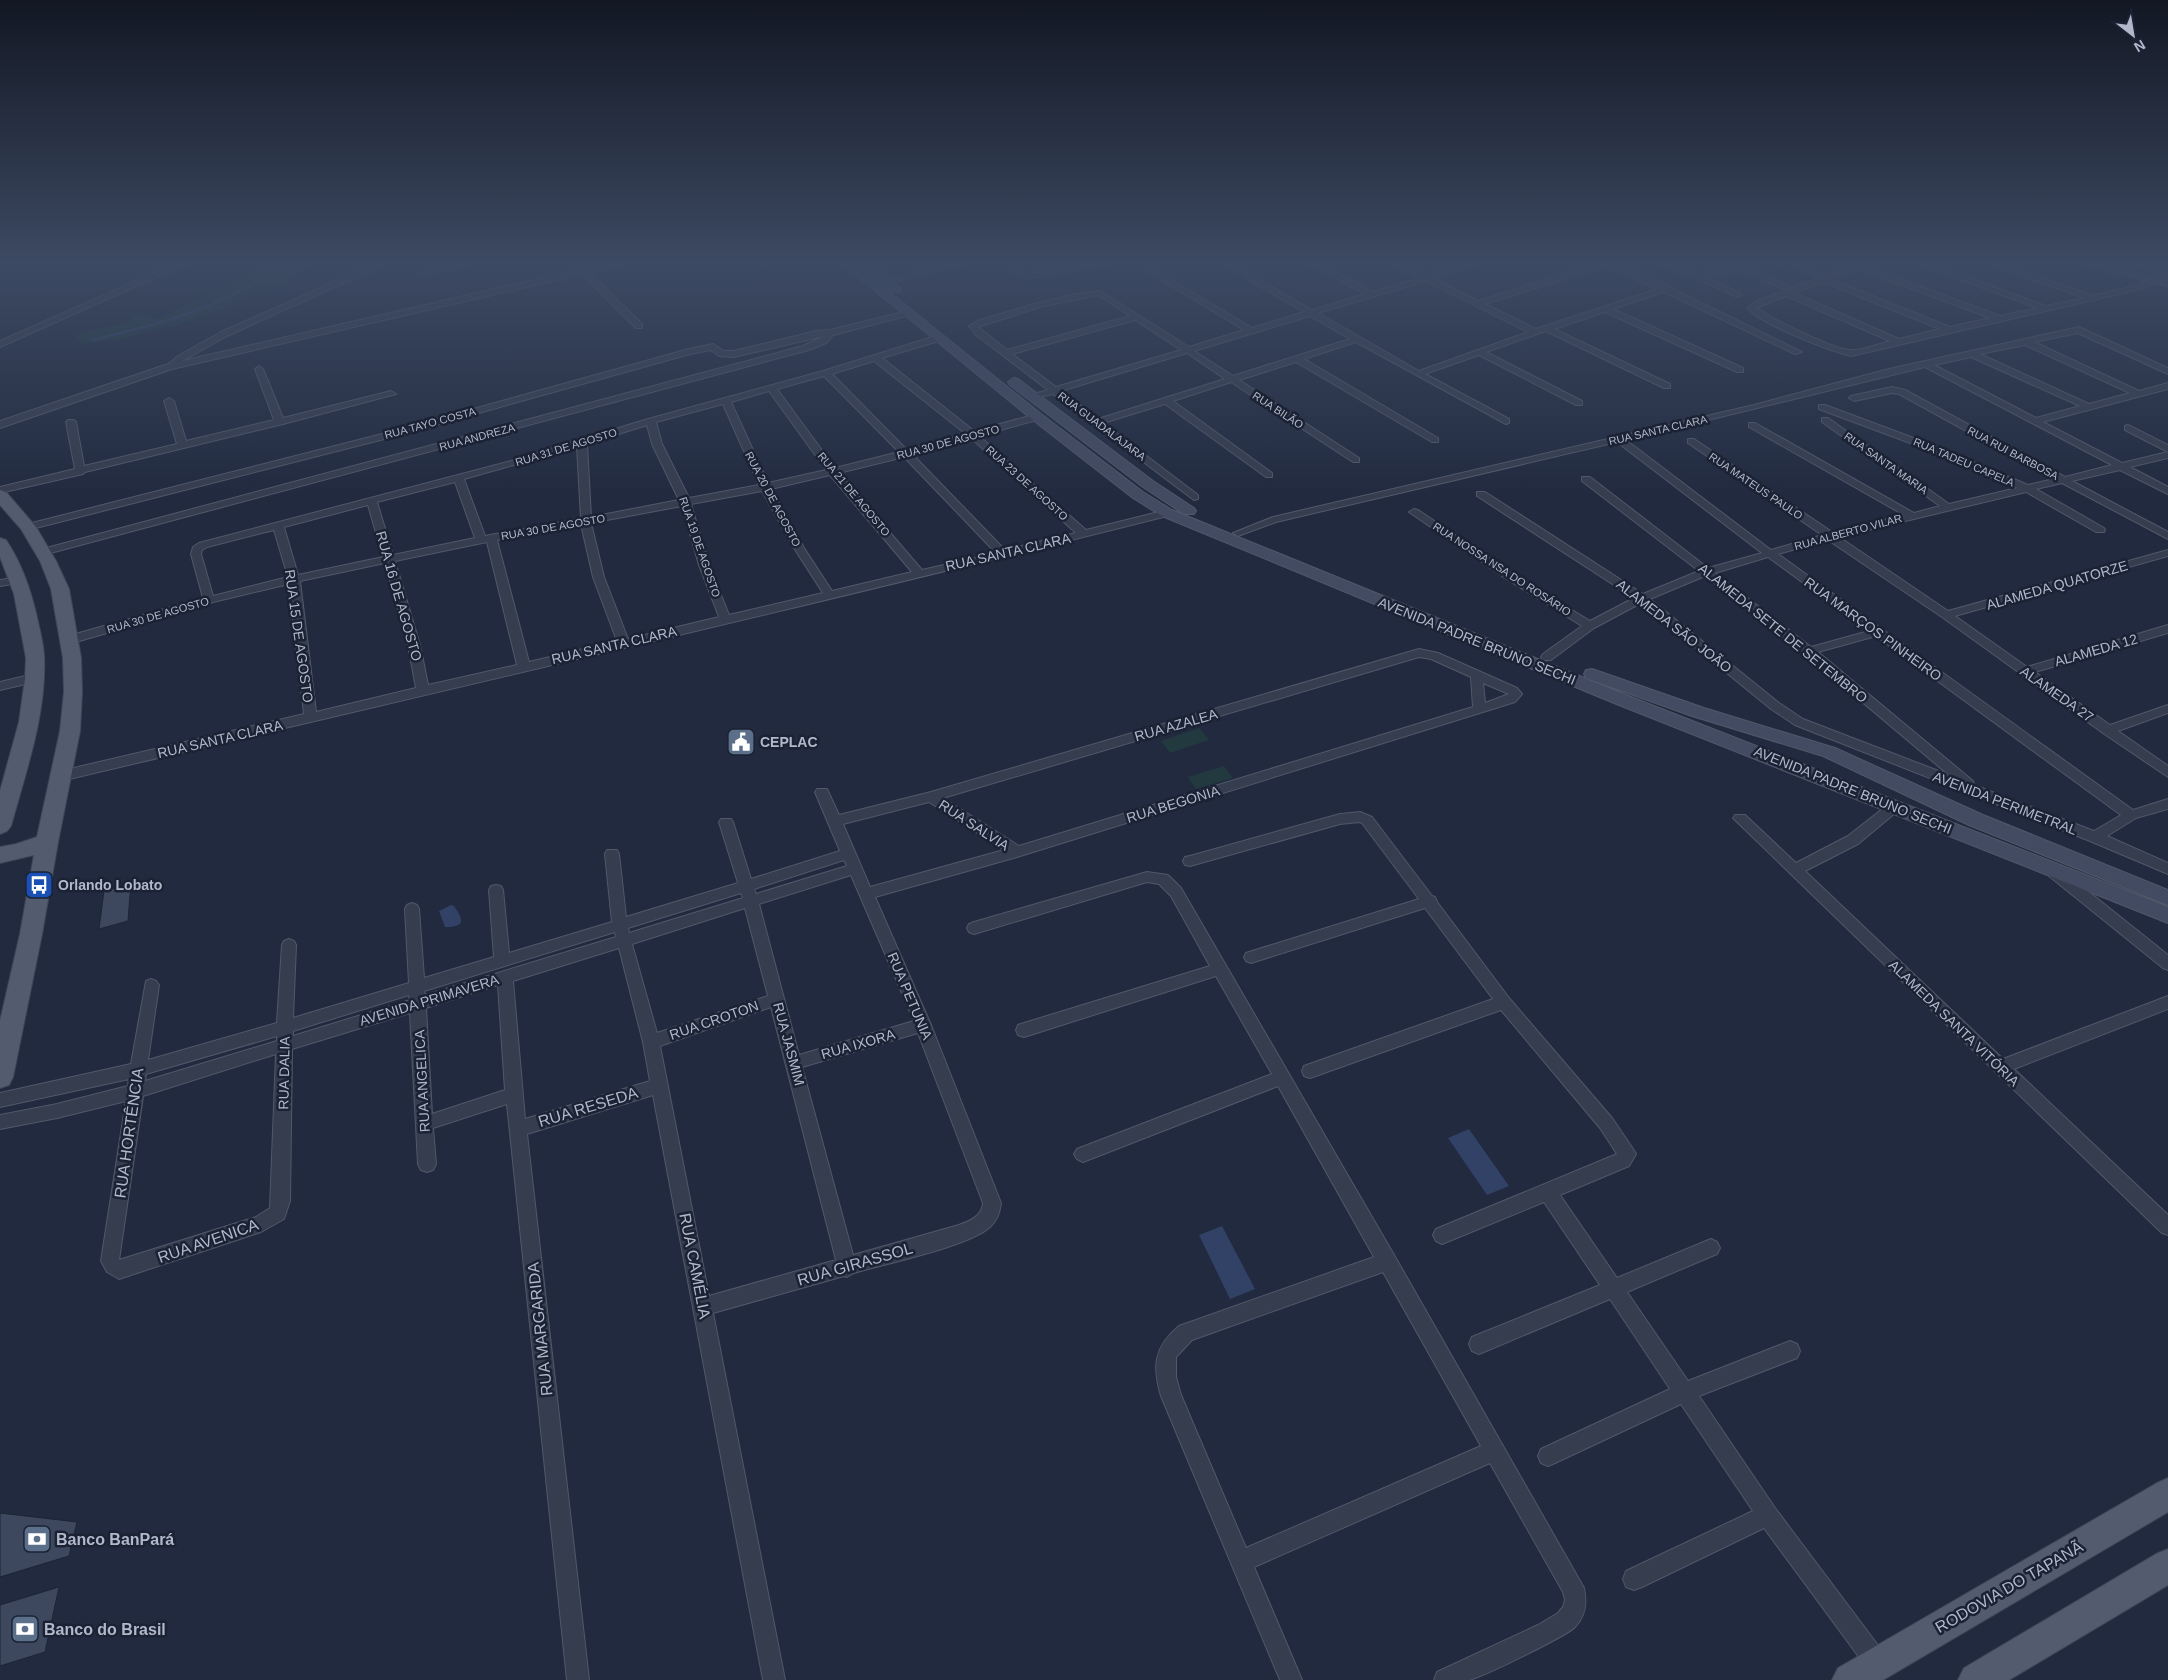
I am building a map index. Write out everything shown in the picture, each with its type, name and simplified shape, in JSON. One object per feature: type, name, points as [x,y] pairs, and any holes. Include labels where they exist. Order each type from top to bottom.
[{"type":"main road","name":"AVENIDA PADRE BRUNO SECHI","points":[[942,340],[1138,495],[1167,513],[1432,623],[2168,915]]},
{"type":"main road","name":"AVENIDA PADRE BRUNO SECHI","points":[[960,340],[1028,394],[1173,502],[1238,533],[1547,657],[1681,706],[1835,746],[1884,776],[1976,820],[2168,898]]},
{"type":"main road","points":[[0,495],[28,527],[43,552],[60,589],[69,640],[73,692],[70,731],[47,842],[31,934],[0,1077]]},
{"type":"main road","points":[[0,543],[14,563],[34,651],[34,678],[25,734],[5,793],[0,826]]},
{"type":"main road","points":[[1820,777],[1835,746]]},
{"type":"main road","points":[[0,855],[18,852],[47,842]]},
{"type":"main road","name":"RODOVIA DO TAPANÃ","points":[[1864,1672],[2168,1494]]},
{"type":"main road","points":[[1976,1680],[2168,1567]]},
{"type":"street","points":[[169,367],[213,340]]},
{"type":"street","points":[[0,425],[169,367],[283,340]]},
{"type":"street","name":"RUA TAYO COSTA","points":[[28,527],[397,433],[697,350],[712,347],[722,354],[734,354],[790,340]]},
{"type":"street","name":"RUA ANDREZA","points":[[43,552],[789,352],[818,344],[824,340]]},
{"type":"street","name":"RUA 31 DE AGOSTO","points":[[209,600],[196,554],[197,549],[203,546],[458,477],[826,373],[931,340]]},
{"type":"street","name":"RUA GUADALAJARA","points":[[989,340],[1194,497]]},
{"type":"street","points":[[1006,353],[1053,340]]},
{"type":"street","name":"RUA BILÃO","points":[[1173,340],[1356,460]]},
{"type":"street","points":[[1028,394],[1046,383],[1191,340]]},
{"type":"street","points":[[1028,394],[1055,391],[1219,340]]},
{"type":"street","points":[[1098,422],[1354,340]]},
{"type":"street","points":[[1360,340],[1506,421]]},
{"type":"street","points":[[1418,374],[1511,340]]},
{"type":"street","points":[[1572,340],[1667,386]]},
{"type":"street","points":[[1675,340],[1740,370]]},
{"type":"street","points":[[1774,340],[1798,352]]},
{"type":"street","points":[[1818,340],[1852,352],[1905,340]]},
{"type":"street","name":"RUA SANTA CLARA","points":[[1238,533],[1281,518],[1926,364],[2033,340]]},
{"type":"street","name":"RUA SANTA CLARA","points":[[2102,340],[2168,371]]},
{"type":"street","points":[[2026,342],[2138,394]]},
{"type":"street","points":[[1479,352],[1579,403]]},
{"type":"street","points":[[1972,354],[2089,407]]},
{"type":"street","name":"RUA 23 DE AGOSTO","points":[[876,358],[973,435],[1084,534]]},
{"type":"street","points":[[1298,359],[1435,440]]},
{"type":"street","points":[[1926,364],[2168,491]]},
{"type":"street","points":[[259,369],[280,422]]},
{"type":"street","points":[[826,373],[1003,554]]},
{"type":"street","points":[[2034,421],[2168,386]]},
{"type":"street","name":"RUA 21 DE AGOSTO","points":[[772,388],[832,471],[919,573]]},
{"type":"street","name":"RUA RUI BARBOSA","points":[[1854,398],[1895,390],[1902,392],[2168,536]]},
{"type":"street","points":[[0,490],[80,472],[391,394]]},
{"type":"street","name":"RUA 20 DE AGOSTO","points":[[726,400],[739,433],[798,547],[829,594]]},
{"type":"street","points":[[169,401],[183,446]]},
{"type":"street","points":[[1167,401],[1269,474]]},
{"type":"street","name":"RUA TADEU CAPELA","points":[[1822,407],[1932,448],[2028,489],[2100,530]]},
{"type":"street","name":"RUA 30 DE AGOSTO","points":[[69,640],[209,600],[294,579],[486,539],[766,486],[906,454],[1037,417]]},
{"type":"street","name":"RUA SANTA MARIA","points":[[1825,420],[1948,508]]},
{"type":"street","name":"RUA 19 DE AGOSTO","points":[[651,421],[657,444],[686,502],[704,565],[725,619]]},
{"type":"street","points":[[71,422],[80,472]]},
{"type":"street","points":[[1752,425],[1911,516]]},
{"type":"street","points":[[2128,428],[2168,449]]},
{"type":"street","name":"RUA MARÇOS PINHEIRO","points":[[1618,439],[1769,553],[2131,815]]},
{"type":"street","name":"RUA MATEUS PAULO","points":[[1691,441],[1946,615]]},
{"type":"street","points":[[582,442],[582,476],[589,540],[596,568],[624,643]]},
{"type":"street","name":"RUA ALBERTO VILAR","points":[[1547,657],[1590,626],[1642,598],[1708,572],[1829,536],[2168,455]]},
{"type":"street","points":[[458,477],[486,539],[524,667]]},
{"type":"street","name":"ALAMEDA SETE DE SETEMBRO","points":[[1586,479],[1809,652],[1976,791]]},
{"type":"street","name":"ALAMEDA SÃO JOÃO","points":[[1481,494],[1642,598],[1791,718],[1835,746]]},
{"type":"street","name":"RUA 16 DE AGOSTO","points":[[372,501],[414,645],[423,691]]},
{"type":"street","name":"RUA NOSSA NSA DO ROSÁRIO","points":[[1414,512],[1509,576],[1590,626]]},
{"type":"street","name":"RUA SANTA CLARA","points":[[61,776],[1003,554],[1167,513]]},
{"type":"street","name":"RUA 15 DE AGOSTO","points":[[278,526],[294,579],[311,718]]},
{"type":"street","name":"ALAMEDA QUATORZE","points":[[1946,615],[2168,553]]},
{"type":"street","points":[[0,584],[18,580]]},
{"type":"street","name":"ALAMEDA 27","points":[[1946,615],[2168,772]]},
{"type":"street","name":"ALAMEDA 12","points":[[2025,671],[2168,629]]},
{"type":"street","points":[[1809,652],[1878,632]]},
{"type":"street","name":"RUA AZALEA","points":[[835,822],[931,797],[1419,653],[1434,656],[1513,691]]},
{"type":"street","points":[[1477,675],[1479,710]]},
{"type":"street","points":[[0,686],[34,678]]},
{"type":"street","name":"RUA BEGONIA","points":[[865,894],[1017,852],[1479,710],[1510,699],[1515,696],[1513,691]]},
{"type":"street","points":[[2107,730],[2168,709]]},
{"type":"street","name":"AVENIDA PERIMETRAL","points":[[1835,746],[1976,791],[2094,837],[2168,869]]},
{"type":"street","name":"RUA PETUNIA","points":[[822,792],[923,1025],[992,1203]]},
{"type":"street","name":"RUA SALVIA","points":[[931,797],[1017,852]]},
{"type":"street","points":[[1795,870],[1853,840],[1896,806]]},
{"type":"street","points":[[2094,837],[2131,815],[2166,807]]},
{"type":"street","points":[[1190,861],[1340,819],[1360,817],[1367,820],[1376,829],[1504,1002],[1606,1123],[1627,1154],[1623,1160],[1614,1164],[1442,1235]]},
{"type":"street","name":"ALAMEDA SANTA VITÓRIA","points":[[1740,818],[2168,1227]]},
{"type":"street","name":"RUA JASMIM","points":[[726,822],[751,902],[847,1268]]},
{"type":"street","name":"AVENIDA PRIMAVERA","points":[[0,1122],[136,1091],[417,1004],[504,970],[622,933],[746,886],[849,852]]},
{"type":"street","name":"RUA CAMÉLIA","points":[[612,854],[622,933],[651,1042],[774,1680]]},
{"type":"street","name":"AVENIDA PRIMAVERA","points":[[622,933],[751,902],[855,870]]},
{"type":"street","points":[[2052,870],[2168,964]]},
{"type":"street","points":[[974,928],[1133,880],[1155,877],[1169,883],[1176,892],[1573,1588],[1576,1600],[1573,1612],[1566,1621],[1546,1633],[1445,1680]]},
{"type":"street","name":"RUA MARGARIDA","points":[[496,890],[514,1094],[578,1680]]},
{"type":"street","points":[[1251,957],[1430,901]]},
{"type":"street","name":"RUA ANGELICA","points":[[412,909],[427,1164]]},
{"type":"street","name":"RUA DALIA","points":[[281,1201],[284,1044],[289,945]]},
{"type":"street","points":[[1024,1030],[1220,969]]},
{"type":"street","name":"AVENIDA PRIMAVERA","points":[[0,1100],[61,1089],[139,1069],[416,987],[504,970]]},
{"type":"street","name":"RUA HORTÊNCIA","points":[[124,1269],[116,1268],[110,1261],[150,985]]},
{"type":"street","name":"RUA CROTON","points":[[651,1042],[777,999]]},
{"type":"street","points":[[1310,1071],[1504,1002]]},
{"type":"street","points":[[2000,1067],[2168,1002]]},
{"type":"street","name":"RUA IXORA","points":[[794,1063],[923,1025]]},
{"type":"street","points":[[1083,1154],[1281,1078]]},
{"type":"street","name":"RUA RESEDA","points":[[518,1129],[659,1086]]},
{"type":"street","points":[[424,1124],[514,1094]]},
{"type":"street","points":[[1548,1192],[1612,1289],[1685,1392],[1768,1515],[1864,1672]]},
{"type":"street","name":"RUA AVENICA","points":[[124,1269],[261,1224],[278,1213],[281,1201]]},
{"type":"street","name":"RUA GIRASSOL","points":[[703,1307],[847,1268],[966,1231],[984,1222],[990,1215],[992,1203]]},
{"type":"street","points":[[1479,1344],[1711,1248]]},
{"type":"street","points":[[1290,1680],[1242,1561],[1171,1396],[1164,1368],[1169,1350],[1176,1340],[1186,1332],[1388,1262]]},
{"type":"street","points":[[1548,1456],[1685,1392],[1790,1351]]},
{"type":"street","points":[[1242,1561],[1494,1451]]},
{"type":"street","points":[[1634,1579],[1768,1515]]},
{"type":"shaded area","points":[[79,340],[109,340],[83,344]]},
{"type":"shaded area","points":[[1199,728],[1209,740],[1170,753],[1161,741]]},
{"type":"shaded area","points":[[1224,766],[1233,778],[1196,789],[1188,777]]},
{"type":"water","points":[[451,905],[454,906],[461,921],[457,926],[445,927],[439,911]]},
{"type":"water","points":[[1469,1129],[1509,1186],[1487,1195],[1448,1138]]},
{"type":"water","points":[[1222,1226],[1255,1289],[1230,1299],[1199,1235]]},
{"type":"building","points":[[131,883],[128,921],[99,929],[104,891]]},
{"type":"building","name":"Banco BanPará","points":[[0,1513],[77,1522],[69,1556],[0,1577]]},
{"type":"building","name":"Banco do Brasil","points":[[59,1587],[45,1652],[0,1666],[0,1605]]},
{"type":"place","name":"CEPLAC","points":[[741,742]]},
{"type":"place","name":"Orlando Lobato","points":[[39,885]]},
{"type":"place","name":"Banco BanPará","points":[[37,1539]]},
{"type":"place","name":"Banco do Brasil","points":[[25,1629]]}]
